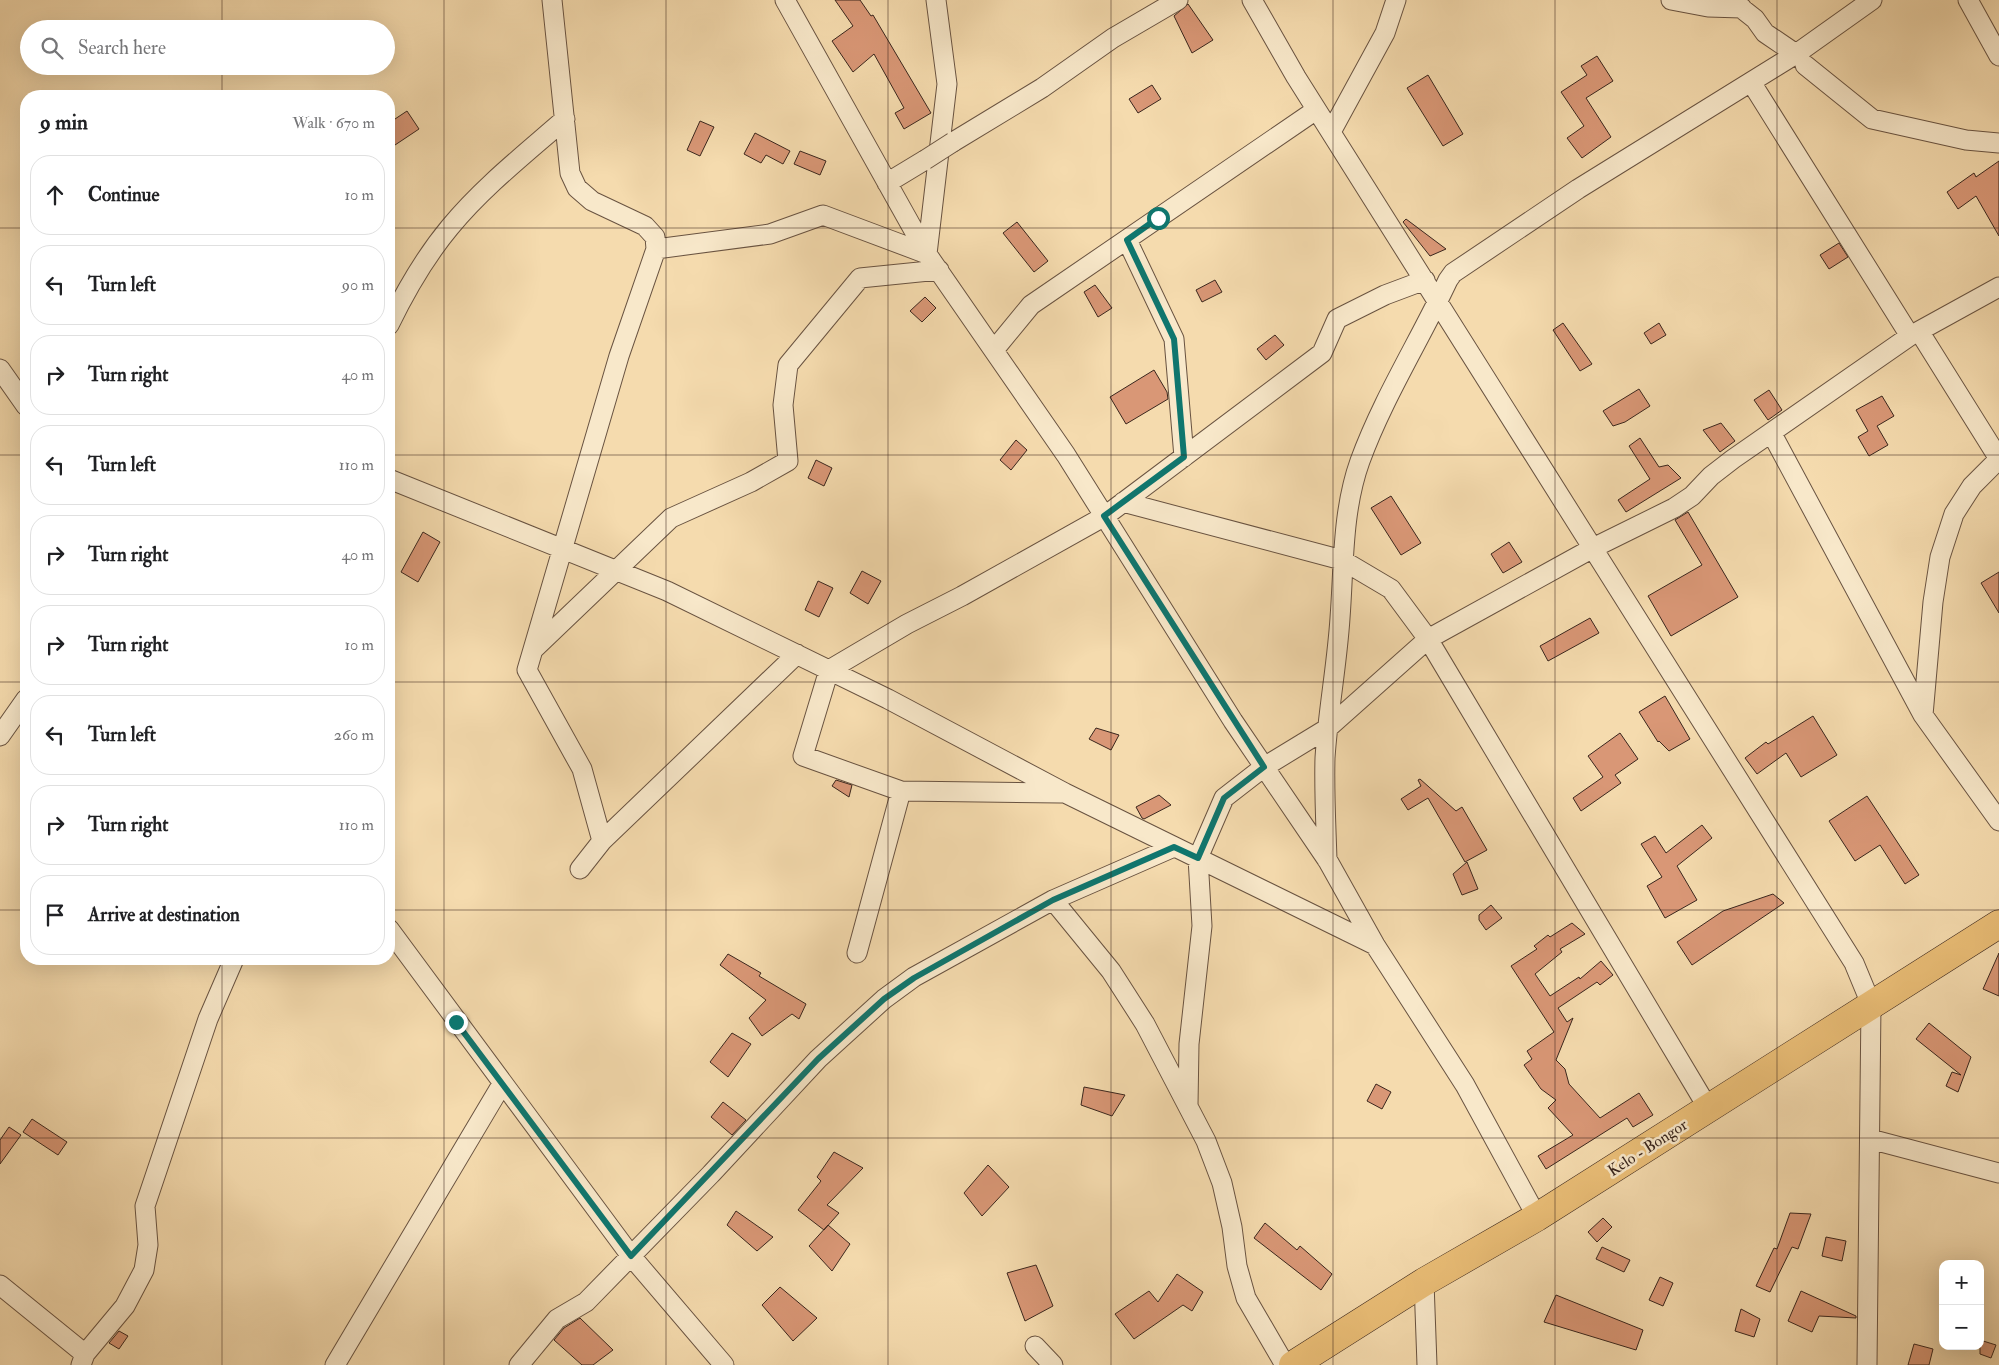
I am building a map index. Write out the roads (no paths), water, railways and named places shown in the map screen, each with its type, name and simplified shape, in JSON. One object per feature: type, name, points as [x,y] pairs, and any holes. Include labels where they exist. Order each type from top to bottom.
[{"type":"highway","name":"Kelo - Bongor","points":[[1293,1365],[1424,1282],[1537,1218],[1999,924]]},
{"type":"street","points":[[552,0],[570,172],[577,188],[592,201],[645,226],[655,237],[656,250],[618,356],[527,670],[582,769],[602,841]]},
{"type":"street","points":[[785,0],[927,254],[1066,455],[1264,767],[1328,861],[1376,945],[1465,1085],[1537,1218]]},
{"type":"street","points":[[927,254],[947,84],[936,0]]},
{"type":"street","points":[[887,183],[1042,88],[1113,38],[1178,0]]},
{"type":"street","points":[[1252,0],[1316,110],[1425,280],[1854,963],[1871,1004],[1867,1365]]},
{"type":"street","points":[[1330,132],[1385,32],[1396,0]]},
{"type":"street","points":[[1671,0],[1708,7],[1736,4],[1766,33],[1872,120],[1966,140],[1999,143]]},
{"type":"street","points":[[1328,861],[1324,808],[1328,728],[1340,617],[1342,560],[1350,495],[1371,434],[1454,273],[1578,189],[1751,82],[1791,52],[1872,0]]},
{"type":"street","points":[[1968,0],[1999,56]]},
{"type":"street","points":[[1751,82],[1999,459],[1972,486],[1954,514],[1940,557],[1933,602],[1923,715]]},
{"type":"street","points":[[994,350],[1032,305],[1316,110]]},
{"type":"street","points":[[395,313],[415,275],[449,228],[486,189],[564,119]]},
{"type":"street","points":[[656,250],[770,234],[823,215],[927,254]]},
{"type":"street","points":[[1127,240],[1174,339],[1184,457]]},
{"type":"street","points":[[533,650],[671,518],[751,482],[788,461],[783,405],[788,365],[860,278],[939,270]]},
{"type":"street","points":[[1065,793],[901,790],[803,756],[829,670],[907,624],[962,596],[1104,516],[1322,353],[1337,320],[1384,294],[1425,280]]},
{"type":"street","points":[[1188,1105],[1189,1044],[1202,926],[1198,858],[1224,798],[1264,767],[1328,728],[1428,639],[1593,548],[1674,508],[1692,496],[1711,476],[1915,333],[1999,287]]},
{"type":"street","points":[[0,369],[19,388]]},
{"type":"street","points":[[1772,434],[1923,715],[1999,821]]},
{"type":"street","points":[[395,481],[667,591],[888,699],[1065,793],[1376,945]]},
{"type":"street","points":[[1123,502],[1342,560],[1391,589],[1428,639],[1708,1108]]},
{"type":"street","points":[[580,869],[602,841],[797,654]]},
{"type":"street","points":[[0,736],[20,708]]},
{"type":"street","points":[[857,953],[901,790]]},
{"type":"street","points":[[519,1365],[557,1319],[586,1302],[818,1059],[884,999],[914,978],[1053,900],[1174,847]]},
{"type":"street","points":[[1053,900],[1111,971],[1145,1024],[1206,1141],[1222,1182],[1232,1227],[1237,1266],[1246,1298],[1285,1365]]},
{"type":"street","points":[[395,936],[502,1084],[631,1256],[724,1365]]},
{"type":"street","points":[[0,1285],[83,1360],[126,1306],[144,1270],[148,1245],[144,1206],[208,1020],[231,965]]},
{"type":"street","points":[[335,1365],[502,1084]]},
{"type":"street","points":[[1870,1139],[1999,1173]]},
{"type":"street","points":[[1424,1282],[1426,1365]]},
{"type":"street","points":[[1035,1346],[1054,1365]]}]
